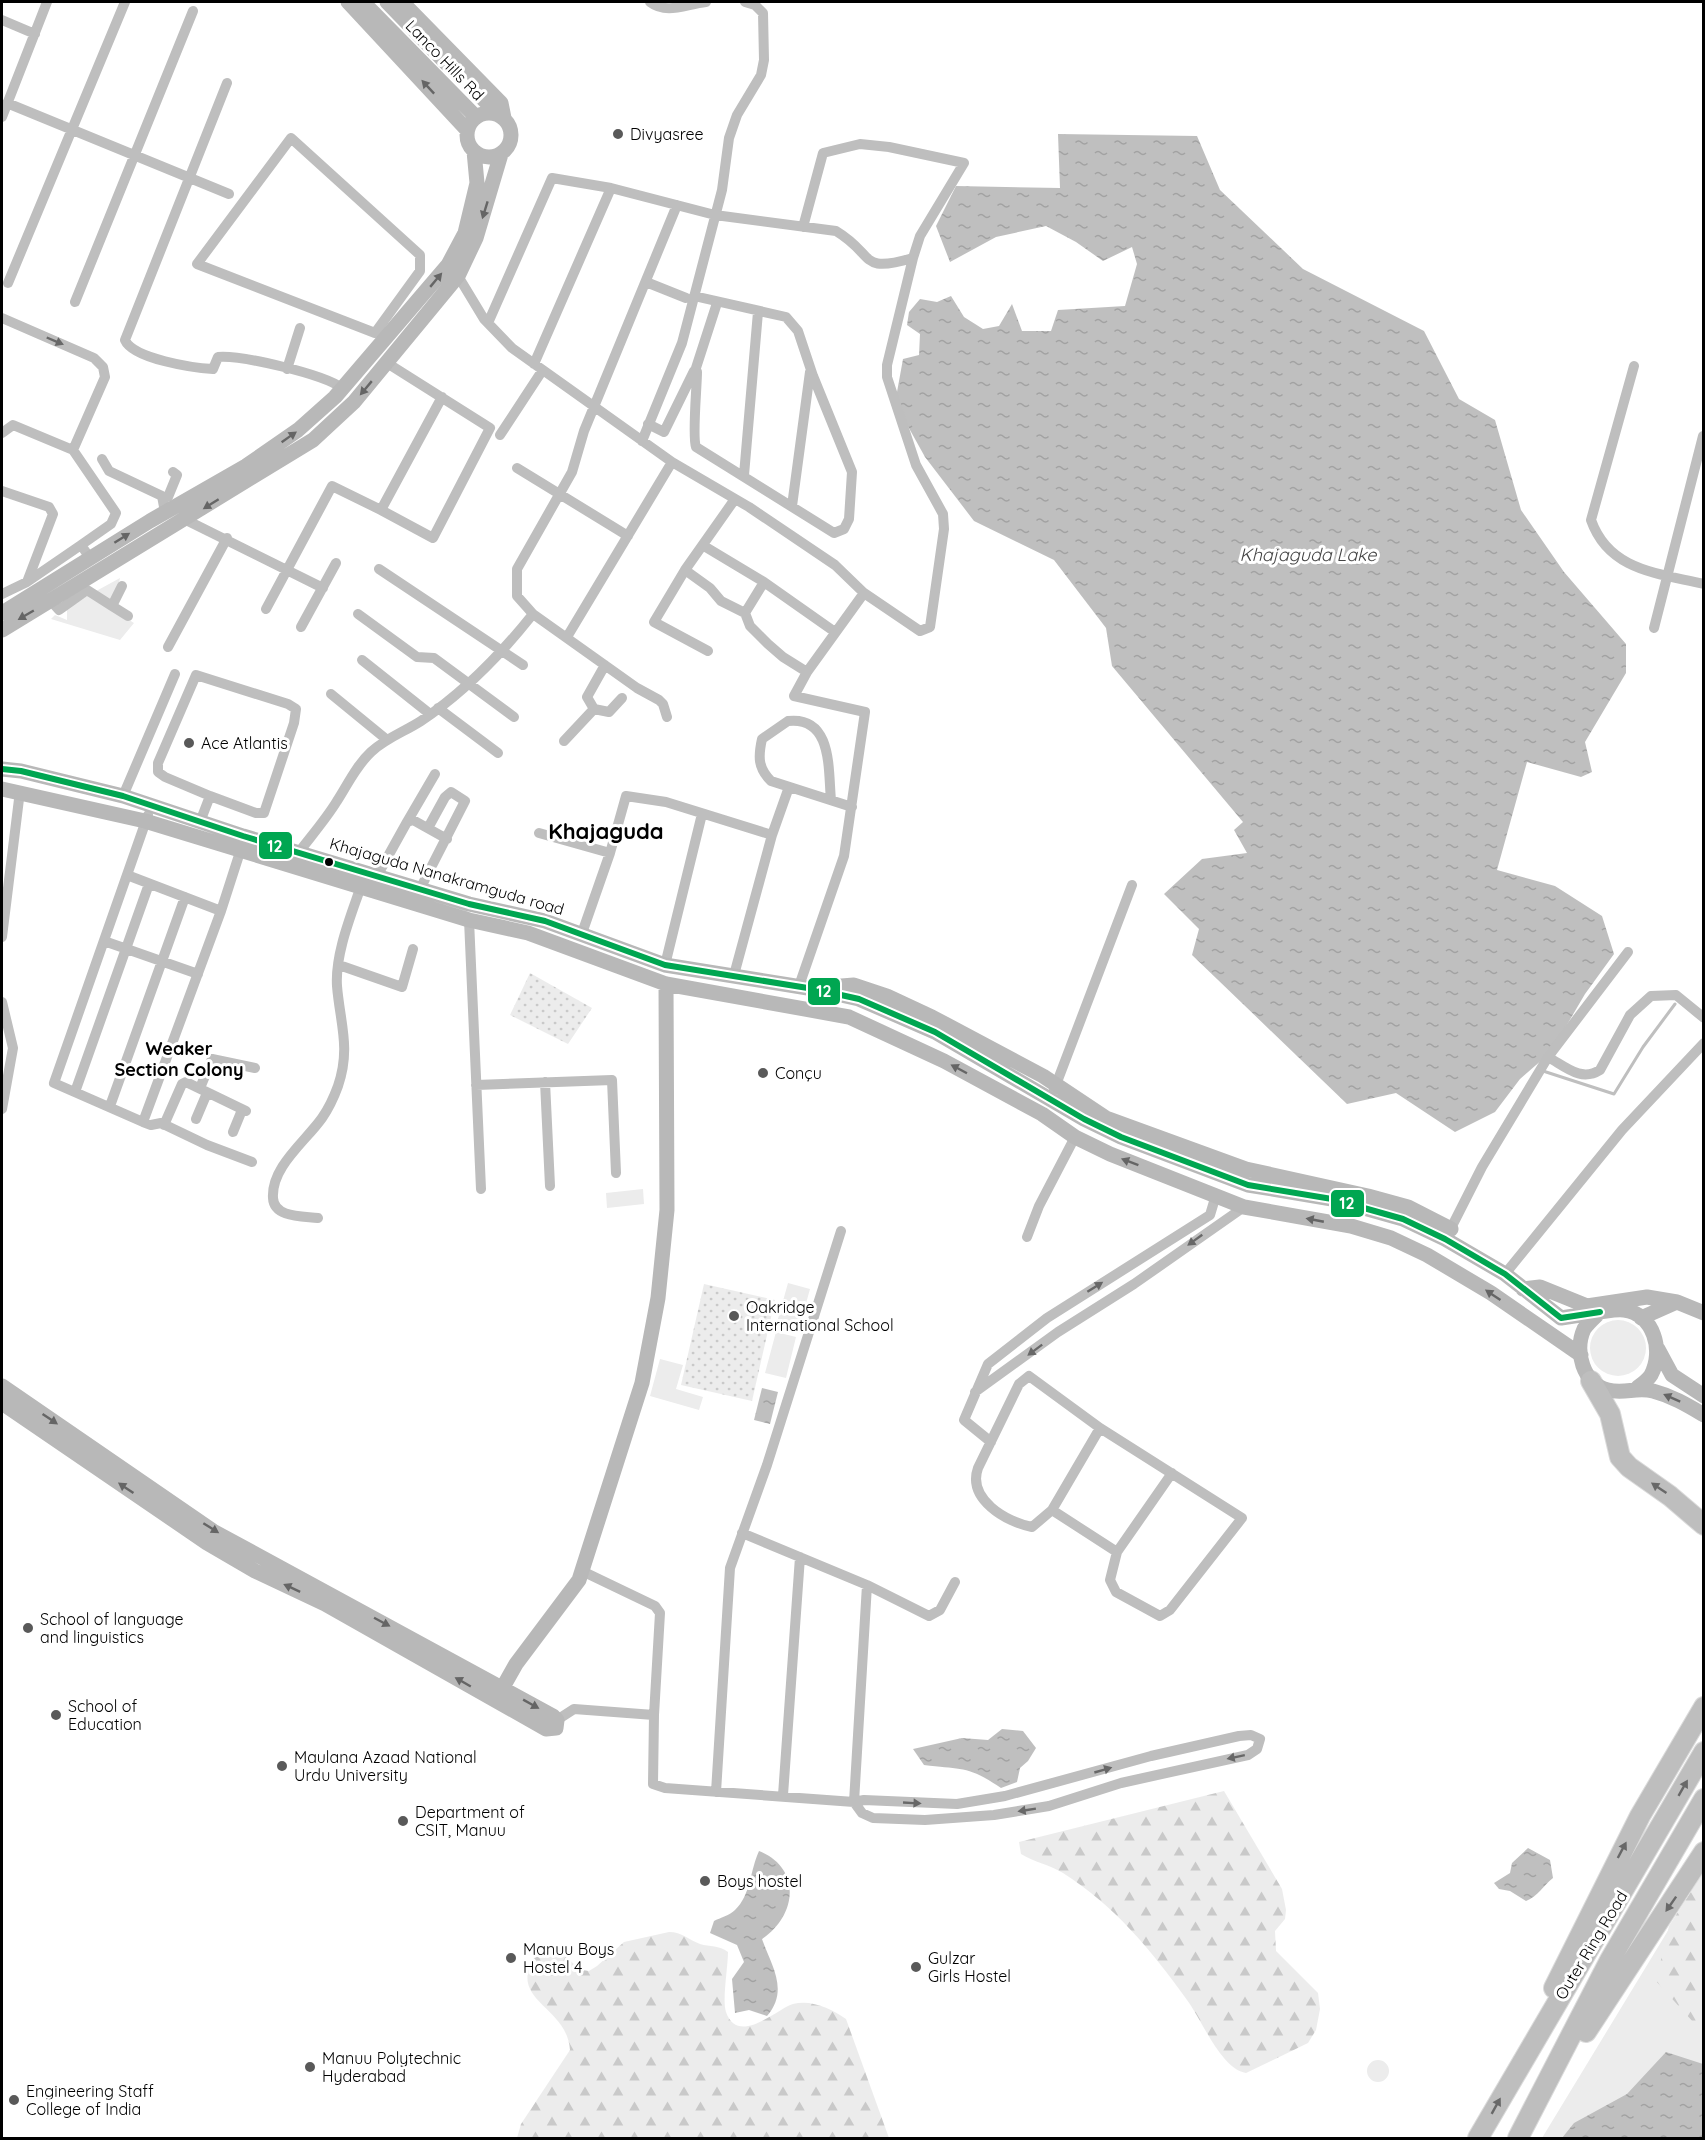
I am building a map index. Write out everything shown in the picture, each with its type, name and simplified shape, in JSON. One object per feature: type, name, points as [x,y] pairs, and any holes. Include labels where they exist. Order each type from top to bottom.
[{"type":"highway","points":[[1591,1381],[1610,1414],[1620,1456],[1629,1467],[1670,1496],[1704,1525]]},
{"type":"highway","points":[[1604,1907],[1640,1816],[1704,1707]]},
{"type":"highway","name":"Outer Ring Road","points":[[1478,2139],[1604,1907],[1704,1752]]},
{"type":"highway","name":"Outer Ring Road","points":[[1518,2139],[1544,2093],[1610,1960],[1704,1799]]},
{"type":"highway","points":[[1544,2093],[1650,1934],[1697,1869],[1704,1852]]},
{"type":"main road","points":[[348,2],[480,128],[488,157],[501,154]]},
{"type":"main road","name":"Lanco Hills Rd","points":[[363,2],[480,128],[488,104],[415,25],[387,2]]},
{"type":"main road","points":[[402,2],[415,25]]},
{"type":"main road","points":[[2,614],[79,559],[168,503],[254,469],[313,440],[354,402],[458,276],[476,238],[501,154],[510,144],[511,137],[509,124],[480,128]]},
{"type":"main road","points":[[2,630],[186,520],[254,469],[342,388],[404,305],[448,265],[454,254],[465,233],[477,183],[480,128]]},
{"type":"main road","name":"Khajaguda Nanakramguda road","points":[[2,769],[21,771],[123,796],[200,822],[469,904],[545,921],[665,965],[814,988],[859,999],[910,1020],[1054,1092],[1089,1122],[1151,1141],[1248,1185],[1366,1208],[1448,1234],[1505,1274],[1561,1318],[1600,1312]]},
{"type":"main road","name":"Khajaguda Nanakramguda road","points":[[2,789],[20,791],[146,822],[469,921],[528,933],[666,984],[849,1017],[944,1061],[1014,1098],[1075,1137],[1110,1154],[1244,1207],[1351,1226],[1391,1238],[1427,1255],[1491,1293],[1581,1355]]},
{"type":"main road","points":[[499,1694],[516,1664],[579,1580],[642,1383],[658,1298],[667,1210],[666,984]]},
{"type":"main road","points":[[1523,1289],[1540,1287],[1587,1306],[1647,1297],[1677,1302],[1704,1313]]},
{"type":"main road","points":[[1641,1318],[1677,1302]]},
{"type":"main road","points":[[1625,1310],[1641,1318],[1656,1336],[1656,1362],[1650,1377],[1637,1388],[1621,1392],[1605,1389],[1591,1381],[1584,1369],[1581,1355],[1580,1342],[1585,1328],[1600,1312],[1625,1310]]},
{"type":"main road","points":[[1656,1346],[1672,1375],[1704,1396]]},
{"type":"main road","points":[[2,1386],[213,1530],[554,1725]]},
{"type":"main road","points":[[1637,1388],[1666,1395],[1704,1415]]},
{"type":"main road","points":[[2,1403],[207,1543],[255,1571],[326,1604],[499,1694]]},
{"type":"street","points":[[2,117],[48,2]]},
{"type":"street","points":[[8,283],[125,2]]},
{"type":"street","points":[[650,2],[662,9],[671,10],[705,2]]},
{"type":"street","points":[[642,441],[682,343],[690,297],[715,215],[729,138],[737,115],[761,75],[764,60],[763,13],[755,5],[745,2]]},
{"type":"street","points":[[75,302],[193,11]]},
{"type":"street","points":[[2,20],[35,33]]},
{"type":"street","points":[[227,83],[128,330],[127,345],[164,361],[192,368],[213,369],[218,357],[230,356],[287,369],[335,383],[342,388]]},
{"type":"street","points":[[7,103],[229,194]]},
{"type":"street","points":[[291,138],[420,255],[420,271],[404,305],[375,333],[197,264],[291,138]]},
{"type":"street","points":[[458,276],[488,323],[512,348],[672,462],[735,499],[834,565],[864,593],[920,631],[927,631],[930,627],[944,529],[943,514],[916,465],[887,377],[887,365],[920,236],[964,163],[889,147],[860,144],[823,153],[803,227]]},
{"type":"street","points":[[488,323],[552,178],[611,188],[715,215],[836,231],[852,242],[868,260],[878,265],[913,258]]},
{"type":"street","points":[[500,435],[538,367],[611,188]]},
{"type":"street","points":[[667,717],[659,700],[533,614],[517,596],[517,569],[572,472],[584,431],[677,206]]},
{"type":"street","points":[[646,282],[690,297],[786,317],[798,331],[810,370],[852,472],[849,519],[844,529],[834,532],[696,447],[693,440],[697,411],[695,371]]},
{"type":"street","points":[[648,424],[663,432],[695,371],[717,303]]},
{"type":"street","points":[[744,475],[758,312]]},
{"type":"street","points":[[2,318],[94,358],[104,367],[105,377],[73,450]]},
{"type":"street","points":[[287,369],[300,328]]},
{"type":"street","points":[[266,609],[332,486],[433,537],[490,428],[387,363]]},
{"type":"street","points":[[1634,366],[1591,520],[1597,536],[1611,553],[1630,565],[1704,584]]},
{"type":"street","points":[[792,506],[810,370]]},
{"type":"street","points":[[381,510],[442,397]]},
{"type":"street","points":[[2,433],[14,425],[73,450],[116,513],[111,524],[81,545],[79,559]]},
{"type":"street","points":[[1654,628],[1703,436]]},
{"type":"street","points":[[102,459],[109,471],[168,503],[177,475],[173,472]]},
{"type":"street","points":[[567,637],[672,462]]},
{"type":"street","points":[[517,468],[628,536]]},
{"type":"street","points":[[2,491],[49,507],[53,514],[27,582]]},
{"type":"street","points":[[708,651],[654,622],[685,570],[735,499]]},
{"type":"street","points":[[186,520],[227,538],[323,588]]},
{"type":"street","points":[[168,647],[227,538]]},
{"type":"street","points":[[79,559],[81,545]]},
{"type":"street","points":[[704,546],[764,582],[835,632]]},
{"type":"street","points":[[2,594],[79,559]]},
{"type":"street","points":[[301,627],[336,563]]},
{"type":"street","points":[[378,569],[500,652],[523,665]]},
{"type":"street","points":[[685,570],[710,588],[721,601],[745,613],[750,626],[768,644],[783,657],[807,672]]},
{"type":"street","points":[[745,613],[764,582]]},
{"type":"street","points":[[112,606],[122,585]]},
{"type":"street","points":[[51,601],[59,610],[87,590],[128,616]]},
{"type":"street","points":[[798,986],[838,876],[852,807],[866,712],[794,696],[807,672],[864,593]]},
{"type":"street","points":[[358,614],[417,657],[434,658],[514,717]]},
{"type":"street","points":[[299,852],[336,802],[359,764],[386,739],[434,711],[468,682],[500,652],[533,614]]},
{"type":"street","points":[[362,660],[498,753]]},
{"type":"street","points":[[606,665],[587,697],[594,709],[609,712],[622,698]]},
{"type":"street","points":[[123,796],[176,674]]},
{"type":"street","points":[[196,675],[278,701],[296,710],[294,723],[264,813],[256,813],[210,796],[158,772],[158,763],[196,675]]},
{"type":"street","points":[[331,694],[386,739]]},
{"type":"street","points":[[564,741],[594,709]]},
{"type":"street","points":[[831,800],[830,755],[818,732],[810,725],[796,720],[788,721],[762,740],[759,751],[762,771],[771,781],[852,807]]},
{"type":"street","points":[[377,876],[435,774]]},
{"type":"street","points":[[734,975],[772,835],[789,787]]},
{"type":"street","points":[[2,937],[7,841],[20,791]]},
{"type":"street","points":[[420,889],[465,801],[451,792],[445,797],[428,828]]},
{"type":"street","points":[[200,822],[210,796]]},
{"type":"street","points":[[581,936],[610,853],[626,796],[666,802],[772,835]]},
{"type":"street","points":[[151,805],[54,1083],[143,1122],[164,1125],[252,1162]]},
{"type":"street","points":[[665,965],[702,814]]},
{"type":"street","points":[[407,822],[413,820],[447,839]]},
{"type":"street","points":[[539,833],[610,853]]},
{"type":"street","points":[[143,1122],[222,911],[240,852]]},
{"type":"street","points":[[127,875],[222,911]]},
{"type":"street","points":[[75,1092],[149,884]]},
{"type":"street","points":[[1054,1092],[1132,885]]},
{"type":"street","points":[[318,1218],[276,1210],[272,1201],[273,1191],[280,1170],[323,1117],[342,1075],[346,1036],[337,985],[339,965],[360,889]]},
{"type":"street","points":[[110,1106],[185,897]]},
{"type":"street","points":[[469,921],[481,1189]]},
{"type":"street","points":[[104,940],[198,974]]},
{"type":"street","points":[[339,965],[402,987],[413,949]]},
{"type":"street","points":[[1448,1234],[1482,1167],[1548,1057],[1628,952]]},
{"type":"street","points":[[1548,1057],[1578,1075],[1594,1074],[1600,1070],[1630,1016],[1651,996],[1676,995],[1704,1018]]},
{"type":"street","points":[[2,1002],[13,1048],[2,1109]]},
{"type":"street","points":[[1505,1274],[1622,1130],[1704,1043]]},
{"type":"street","points":[[196,1119],[214,1058],[255,1068]]},
{"type":"street","points":[[476,1084],[612,1080],[616,1173]]},
{"type":"street","points":[[164,1125],[182,1084],[186,1082],[244,1111],[233,1132]]},
{"type":"street","points":[[545,1082],[550,1186]]},
{"type":"street","points":[[1027,1237],[1039,1206],[1075,1137]]},
{"type":"street","points":[[992,1440],[964,1419],[988,1364],[1047,1318],[1210,1215],[1216,1195]]},
{"type":"street","points":[[974,1392],[1058,1332],[1134,1284],[1244,1207]]},
{"type":"street","points":[[716,1792],[728,1581],[733,1557],[767,1466],[841,1231]]},
{"type":"street","points":[[1100,1428],[1052,1510],[1032,1527],[1016,1524],[981,1498],[976,1490],[975,1476],[1019,1384],[1029,1376],[1100,1428],[1172,1473],[1242,1518],[1170,1610],[1160,1616],[1112,1587],[1111,1573],[1117,1552],[1172,1473]]},
{"type":"street","points":[[1052,1510],[1117,1552]]},
{"type":"street","points":[[742,1533],[867,1585],[929,1616],[940,1610],[955,1582]]},
{"type":"street","points":[[783,1795],[800,1557]]},
{"type":"street","points":[[582,1571],[656,1606],[660,1613],[654,1715],[653,1784],[665,1788],[854,1802],[864,1800],[957,1803],[1047,1787],[1151,1755],[1228,1738],[1251,1735],[1260,1739],[1257,1749],[1248,1755],[1121,1783],[1048,1806],[994,1815],[925,1820],[873,1818],[862,1813],[854,1802],[867,1585]]},
{"type":"street","points":[[554,1725],[574,1709],[654,1715]]},
{"type":"green space","points":[[120,578],[113,610],[134,623],[120,640],[51,619],[55,615],[67,620],[67,607]]},
{"type":"green space","points":[[530,973],[592,1008],[568,1044],[510,1015]]},
{"type":"green space","points":[[643,1189],[644,1204],[607,1208],[606,1193]]},
{"type":"green space","points":[[788,1283],[810,1289],[798,1332],[776,1326]]},
{"type":"green space","points":[[704,1284],[775,1300],[752,1401],[681,1385]]},
{"type":"green space","points":[[1618,1320],[1638,1328],[1646,1348],[1638,1368],[1618,1376],[1598,1368],[1590,1348],[1598,1328]]},
{"type":"green space","points":[[776,1332],[796,1337],[786,1378],[765,1373]]},
{"type":"green space","points":[[660,1359],[683,1365],[676,1389],[703,1397],[699,1410],[650,1396]]},
{"type":"green space","points":[[1224,1791],[1282,1889],[1286,1910],[1285,1919],[1275,1931],[1276,1951],[1318,1993],[1320,2009],[1316,2030],[1308,2043],[1246,2073],[1228,2063],[1187,2000],[1131,1930],[1082,1886],[1058,1870],[1021,1854],[1019,1842]]},
{"type":"green space","points":[[1703,1873],[1703,2138],[1542,2138]]},
{"type":"green space","points":[[1703,1873],[1703,2033],[1656,1981],[1669,1926]]},
{"type":"green space","points":[[669,1932],[678,1933],[700,1944],[718,1947],[728,1952],[725,2007],[732,2022],[739,2026],[758,2023],[786,2007],[800,2003],[821,2006],[846,2019],[889,2138],[517,2138],[521,2124],[570,2050],[566,2034],[558,2021],[531,1990],[527,1978],[531,1964],[543,1945],[556,1948],[576,1966],[589,1971],[624,1942]]},
{"type":"green space","points":[[1378,2060],[1386,2063],[1389,2071],[1386,2079],[1378,2082],[1370,2079],[1367,2071],[1370,2063]]},
{"type":"water","name":"Khajaguda Lake","points":[[1058,134],[1197,136],[1220,190],[1303,269],[1424,331],[1459,399],[1495,420],[1521,510],[1564,572],[1626,644],[1626,673],[1585,742],[1592,772],[1581,777],[1527,762],[1497,870],[1555,886],[1602,916],[1614,954],[1585,994],[1551,1052],[1520,1079],[1495,1112],[1455,1132],[1396,1093],[1347,1104],[1192,955],[1199,929],[1164,894],[1202,859],[1247,853],[1234,830],[1243,822],[1112,666],[1106,628],[1054,560],[974,521],[925,457],[895,403],[903,359],[919,355],[920,334],[907,325],[909,312],[920,299],[937,302],[951,296],[964,317],[983,329],[999,326],[1012,304],[1022,331],[1051,331],[1058,310],[1125,306],[1137,264],[1132,247],[1103,261],[1076,242],[1046,226],[996,237],[950,262],[936,226],[956,186],[1060,188]]},
{"type":"water","points":[[762,1388],[778,1392],[770,1424],[754,1420]]},
{"type":"water","points":[[1002,1729],[1023,1731],[1036,1748],[1028,1761],[1020,1768],[1017,1782],[1001,1788],[972,1772],[924,1765],[913,1749],[962,1738],[988,1740]]},
{"type":"water","points":[[1528,1848],[1550,1860],[1553,1878],[1537,1894],[1526,1901],[1510,1891],[1499,1889],[1494,1883],[1510,1873],[1512,1863]]},
{"type":"water","points":[[759,1851],[773,1859],[783,1869],[790,1893],[788,1906],[782,1918],[762,1939],[774,1969],[778,1988],[774,2006],[767,2016],[749,2010],[735,2013],[732,1979],[744,1962],[737,1945],[710,1933],[714,1921],[735,1910],[740,1904],[747,1890]]},
{"type":"water","points":[[1666,2052],[1703,2064],[1703,2138],[1562,2138],[1574,2123],[1627,2094]]},
{"type":"waterway","points":[[1543,1071],[1614,1094],[1643,1047],[1675,1004]]},
{"type":"transit line","name":"12","points":[[2,769],[21,771],[123,796],[243,836],[469,904],[545,921],[665,965],[814,989],[859,999],[935,1032],[1084,1119],[1121,1137],[1248,1185],[1332,1199],[1403,1219],[1445,1239],[1505,1274],[1561,1318],[1600,1312]]},
{"type":"place","name":"Divyasree","points":[[618,134]]},
{"type":"place","name":"Ace Atlantis","points":[[189,743]]},
{"type":"place","name":"Conçu","points":[[763,1073]]},
{"type":"place","name":"Oakridge International School","points":[[734,1316]]},
{"type":"place","name":"School of language and linguistics","points":[[28,1628]]},
{"type":"place","name":"School of Education","points":[[56,1715]]},
{"type":"place","name":"Maulana Azaad National Urdu University","points":[[282,1766]]},
{"type":"place","name":"Department of CSIT, Manuu","points":[[403,1821]]},
{"type":"place","name":"Boys hostel","points":[[705,1881]]},
{"type":"place","name":"Manuu Boys Hostel 4","points":[[511,1958]]},
{"type":"place","name":"Gulzar Girls Hostel","points":[[916,1967]]},
{"type":"place","name":"Manuu Polytechnic Hyderabad","points":[[310,2067]]},
{"type":"place","name":"Engineering Staff College of India","points":[[14,2100]]},
{"type":"district","name":"Khajaguda","points":[[606,831]]},
{"type":"district","name":"Weaker Section Colony","points":[[179,1058]]}]
